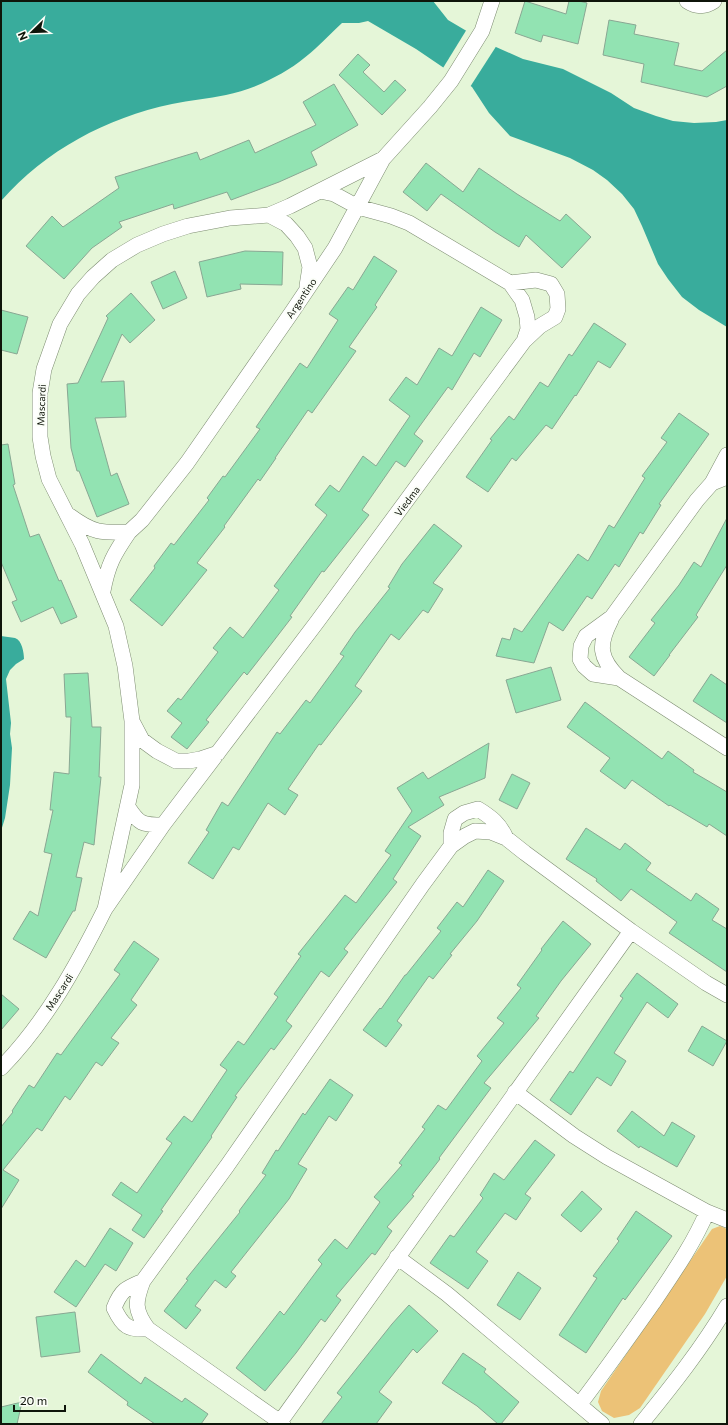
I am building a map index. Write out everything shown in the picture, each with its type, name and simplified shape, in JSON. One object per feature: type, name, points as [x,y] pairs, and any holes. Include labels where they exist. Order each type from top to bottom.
[{"type":"street","points":[[269,215],[383,158],[430,108],[452,81],[482,31],[492,1]]},
{"type":"street","points":[[686,1],[696,6],[706,6],[714,1]]},
{"type":"street","name":"Argentino","points":[[103,591],[107,572],[114,553],[187,463],[335,248],[383,158]]},
{"type":"street","points":[[320,190],[334,194],[358,207],[390,216],[409,224],[510,283],[522,300],[527,317],[528,329],[524,341]]},
{"type":"street","points":[[269,215],[286,224],[305,248],[310,267],[306,290]]},
{"type":"street","name":"Mascardi","points":[[132,721],[125,666],[116,626],[103,591],[82,544],[49,479],[43,456],[40,437],[40,394],[44,369],[60,324],[78,294],[93,277],[112,260],[137,245],[163,234],[188,226],[230,218],[269,215]]},
{"type":"street","name":"Viedma","points":[[188,792],[322,615],[524,341],[540,326],[555,317],[558,309],[558,294],[551,284],[536,280],[510,283]]},
{"type":"street","points":[[727,455],[712,483],[697,500],[612,617],[604,634],[602,645],[604,659],[619,678],[727,748]]},
{"type":"street","points":[[712,483],[727,477]]},
{"type":"street","points":[[66,513],[84,526],[96,532],[130,532]]},
{"type":"street","points":[[612,617],[586,636],[581,646],[580,659],[584,666],[593,674],[619,678]]},
{"type":"street","points":[[105,908],[188,792],[190,779],[187,770],[176,761],[157,751],[142,740],[132,721]]},
{"type":"street","points":[[105,908],[132,785],[132,721]]},
{"type":"street","points":[[132,768],[140,756],[147,752],[157,751]]},
{"type":"street","points":[[176,761],[200,759],[218,753]]},
{"type":"street","points":[[128,807],[136,819],[146,825],[163,825]]},
{"type":"street","points":[[451,846],[451,834],[455,819],[464,813],[478,809],[490,817],[501,828],[506,838]]},
{"type":"street","points":[[631,931],[397,1257],[281,1423],[148,1329],[141,1320],[137,1311],[137,1296],[143,1281],[226,1166],[414,896],[451,846],[465,836],[475,831],[491,832],[506,838],[524,854],[631,931],[706,983],[727,995]]},
{"type":"street","name":"Mascardi","points":[[1,1068],[59,995],[89,941],[105,908]]},
{"type":"street","points":[[515,1092],[574,1136],[607,1157],[707,1212],[727,1220]]},
{"type":"street","points":[[580,1404],[610,1366],[684,1258],[698,1234],[707,1212]]},
{"type":"street","points":[[397,1257],[447,1294],[602,1424]]},
{"type":"street","points":[[143,1281],[127,1287],[119,1296],[114,1308],[119,1319],[125,1326],[136,1330],[148,1329]]},
{"type":"street","points":[[641,1424],[686,1369],[727,1306]]},
{"type":"shaded area","points":[[720,1226],[727,1229],[727,1276],[705,1314],[640,1408],[629,1415],[614,1418],[602,1411],[598,1402],[601,1391],[712,1229]]},
{"type":"water","points":[[1,1],[433,1],[448,20],[487,43],[523,59],[563,69],[611,93],[634,108],[673,121],[694,123],[727,120],[727,327],[699,310],[682,297],[658,264],[634,209],[622,194],[607,180],[593,170],[570,158],[510,136],[489,113],[472,87],[416,49],[368,21],[359,23],[342,23],[299,62],[264,83],[226,95],[148,110],[101,127],[57,152],[37,166],[1,201]]},
{"type":"water","points":[[1,636],[17,639],[19,641],[24,653],[24,659],[10,670],[6,679],[12,748],[10,785],[5,818],[1,831]]},
{"type":"pier","points":[[467,29],[497,45],[470,87],[443,68]]},
{"type":"building","points":[[525,1],[566,14],[569,1],[587,3],[578,44],[543,35],[541,42],[515,33]]},
{"type":"building","points":[[609,20],[636,25],[634,34],[679,43],[674,65],[702,71],[727,50],[727,86],[707,97],[641,82],[644,64],[603,55]]},
{"type":"building","points":[[358,54],[370,65],[363,72],[384,92],[395,80],[406,90],[382,115],[339,75]]},
{"type":"building","points":[[334,84],[358,125],[311,152],[317,165],[279,182],[231,200],[227,192],[174,209],[173,204],[119,222],[122,227],[92,248],[64,279],[26,246],[52,216],[63,227],[119,188],[115,177],[197,152],[200,160],[249,140],[255,153],[316,125],[303,102]]},
{"type":"building","points":[[426,163],[463,192],[479,168],[560,221],[566,214],[591,237],[562,268],[526,235],[519,247],[441,194],[427,211],[403,192]]},
{"type":"building","points":[[245,251],[283,252],[282,285],[240,284],[241,289],[207,297],[199,262]]},
{"type":"building","points":[[374,256],[397,271],[375,305],[377,307],[349,347],[356,351],[312,413],[308,410],[260,481],[258,479],[224,526],[225,527],[197,563],[207,570],[162,626],[130,600],[155,568],[154,566],[171,543],[174,545],[209,500],[207,498],[223,476],[225,477],[260,429],[256,427],[300,363],[307,368],[338,320],[329,314],[348,287],[353,290]]},
{"type":"building","points":[[175,271],[187,298],[163,309],[151,282]]},
{"type":"building","points":[[131,293],[155,320],[130,343],[122,334],[101,382],[124,381],[126,417],[95,418],[111,476],[117,473],[129,504],[97,517],[79,471],[77,471],[71,448],[67,384],[78,383],[108,318],[106,316]]},
{"type":"building","points":[[481,307],[502,320],[480,357],[474,353],[452,390],[448,387],[414,434],[423,441],[405,467],[396,461],[362,510],[369,515],[324,572],[322,571],[290,616],[292,617],[247,675],[244,672],[206,720],[209,722],[187,749],[171,737],[182,723],[167,711],[178,698],[181,700],[218,652],[213,648],[230,627],[243,638],[279,590],[274,586],[327,515],[315,505],[330,485],[339,492],[363,456],[376,466],[410,416],[389,400],[406,377],[417,385],[439,348],[452,356]]},
{"type":"building","points":[[1,310],[28,317],[17,354],[1,350]]},
{"type":"building","points":[[594,323],[626,344],[610,368],[598,361],[576,396],[575,395],[552,429],[546,425],[516,461],[512,458],[488,492],[466,477],[492,440],[490,439],[509,416],[514,420],[540,382],[548,387],[569,354],[572,356]]},
{"type":"building","points":[[679,413],[709,434],[659,504],[661,505],[643,534],[640,532],[619,567],[615,564],[592,599],[587,596],[563,631],[549,622],[534,663],[496,656],[502,638],[510,640],[514,628],[522,632],[578,554],[588,561],[609,525],[614,528],[645,478],[642,476],[667,442],[661,438]]},
{"type":"building","points":[[8,444],[15,484],[13,485],[30,537],[39,534],[59,581],[61,580],[77,617],[61,624],[53,607],[21,622],[12,602],[17,600],[1,562],[1,445]]},
{"type":"building","points":[[727,518],[727,565],[696,615],[698,617],[654,676],[629,657],[655,623],[651,620],[679,585],[694,562],[701,567]]},
{"type":"building","points":[[434,524],[462,546],[433,583],[443,589],[428,613],[423,610],[399,640],[391,634],[355,686],[362,691],[321,745],[319,744],[288,789],[298,795],[285,815],[268,803],[239,850],[233,847],[213,879],[188,863],[209,832],[206,830],[222,802],[228,806],[277,732],[280,734],[306,700],[310,703],[344,656],[340,654],[355,632],[390,588],[388,587],[402,564]]},
{"type":"building","points":[[551,667],[561,700],[516,713],[506,680]]},
{"type":"building","points":[[88,673],[92,727],[101,727],[99,777],[101,777],[94,845],[84,842],[76,877],[82,878],[75,911],[73,911],[46,958],[13,939],[30,911],[38,916],[52,854],[44,852],[53,810],[50,810],[54,772],[69,774],[71,717],[66,717],[64,674]]},
{"type":"building","points":[[711,674],[727,685],[727,723],[693,701]]},
{"type":"building","points":[[585,702],[662,759],[668,751],[694,770],[693,772],[727,792],[727,836],[709,824],[707,827],[670,805],[669,806],[632,780],[625,789],[600,771],[610,758],[567,727]]},
{"type":"building","points":[[489,743],[485,778],[439,797],[444,805],[408,827],[421,836],[393,879],[397,882],[344,949],[348,952],[329,977],[321,971],[286,1021],[292,1026],[274,1050],[271,1048],[235,1096],[237,1097],[211,1136],[212,1137],[161,1210],[163,1211],[144,1238],[132,1230],[142,1215],[112,1195],[121,1182],[137,1193],[172,1143],[166,1139],[184,1116],[192,1122],[227,1070],[220,1065],[238,1041],[244,1045],[278,997],[274,994],[301,956],[298,954],[345,895],[356,903],[391,855],[385,851],[412,811],[397,788],[423,772],[428,779]]},
{"type":"building","points":[[512,774],[530,783],[517,809],[499,800]]},
{"type":"building","points":[[586,828],[620,850],[625,843],[651,863],[646,870],[691,901],[696,893],[719,909],[712,920],[727,929],[727,972],[669,933],[677,922],[631,889],[621,901],[596,881],[597,879],[566,859]]},
{"type":"building","points":[[488,870],[504,881],[477,921],[450,954],[452,955],[433,979],[429,976],[397,1021],[402,1025],[386,1047],[363,1030],[441,931],[437,928],[457,902],[463,907]]},
{"type":"building","points":[[563,921],[591,944],[561,981],[536,1016],[539,1018],[484,1083],[491,1088],[412,1195],[414,1196],[387,1227],[392,1231],[375,1255],[372,1253],[336,1296],[341,1300],[325,1322],[321,1319],[265,1391],[236,1368],[280,1311],[284,1315],[322,1264],[318,1260],[335,1239],[347,1249],[380,1202],[374,1197],[402,1165],[399,1163],[425,1129],[422,1127],[438,1105],[446,1110],[482,1061],[477,1056],[504,1023],[497,1018],[521,988],[517,985],[542,950],[541,949]]},
{"type":"building","points":[[134,941],[159,959],[131,1000],[137,1005],[111,1038],[119,1043],[102,1066],[96,1062],[70,1100],[65,1096],[42,1131],[37,1128],[3,1170],[19,1180],[1,1209],[1,1127],[13,1112],[12,1111],[29,1085],[34,1088],[57,1053],[61,1055],[120,974],[114,970]]},
{"type":"building","points":[[637,973],[678,1004],[668,1018],[647,1002],[614,1053],[626,1061],[611,1086],[597,1077],[571,1115],[550,1100],[570,1071],[573,1073],[623,998],[620,996]]},
{"type":"building","points":[[1,994],[19,1009],[1,1030]]},
{"type":"building","points":[[702,1026],[727,1041],[713,1066],[688,1051]]},
{"type":"building","points":[[330,1079],[353,1095],[336,1121],[329,1116],[298,1164],[307,1169],[289,1199],[231,1272],[236,1276],[226,1288],[215,1280],[195,1306],[201,1310],[186,1329],[164,1311],[188,1280],[186,1279],[240,1212],[239,1211],[266,1175],[262,1173],[276,1150],[278,1151],[303,1113],[305,1115]]},
{"type":"building","points":[[632,1111],[664,1136],[672,1122],[695,1136],[677,1167],[640,1146],[639,1148],[617,1131]]},
{"type":"building","points":[[535,1140],[555,1155],[525,1194],[531,1198],[516,1220],[505,1213],[476,1252],[488,1261],[468,1289],[430,1263],[450,1235],[454,1237],[483,1198],[480,1195],[494,1173],[504,1180]]},
{"type":"building","points":[[582,1191],[602,1209],[581,1232],[561,1215]]},
{"type":"building","points":[[636,1211],[672,1236],[625,1300],[623,1298],[586,1353],[559,1335],[597,1278],[593,1276],[619,1241],[617,1239]]},
{"type":"building","points":[[110,1228],[133,1243],[116,1271],[105,1264],[76,1307],[54,1292],[76,1260],[85,1267]]},
{"type":"building","points":[[518,1272],[541,1288],[520,1320],[497,1305]]},
{"type":"building","points":[[409,1305],[438,1331],[417,1353],[413,1349],[379,1392],[392,1402],[376,1424],[321,1424],[342,1397],[337,1393]]},
{"type":"building","points":[[75,1312],[80,1352],[41,1357],[36,1317]]},
{"type":"building","points":[[463,1353],[486,1369],[484,1372],[519,1402],[501,1424],[498,1424],[477,1406],[442,1383]]},
{"type":"building","points":[[101,1354],[141,1384],[145,1377],[182,1402],[185,1398],[208,1414],[201,1424],[155,1424],[127,1405],[128,1402],[88,1372]]},
{"type":"building","points":[[22,1402],[17,1424],[1,1424],[1,1407]]}]
